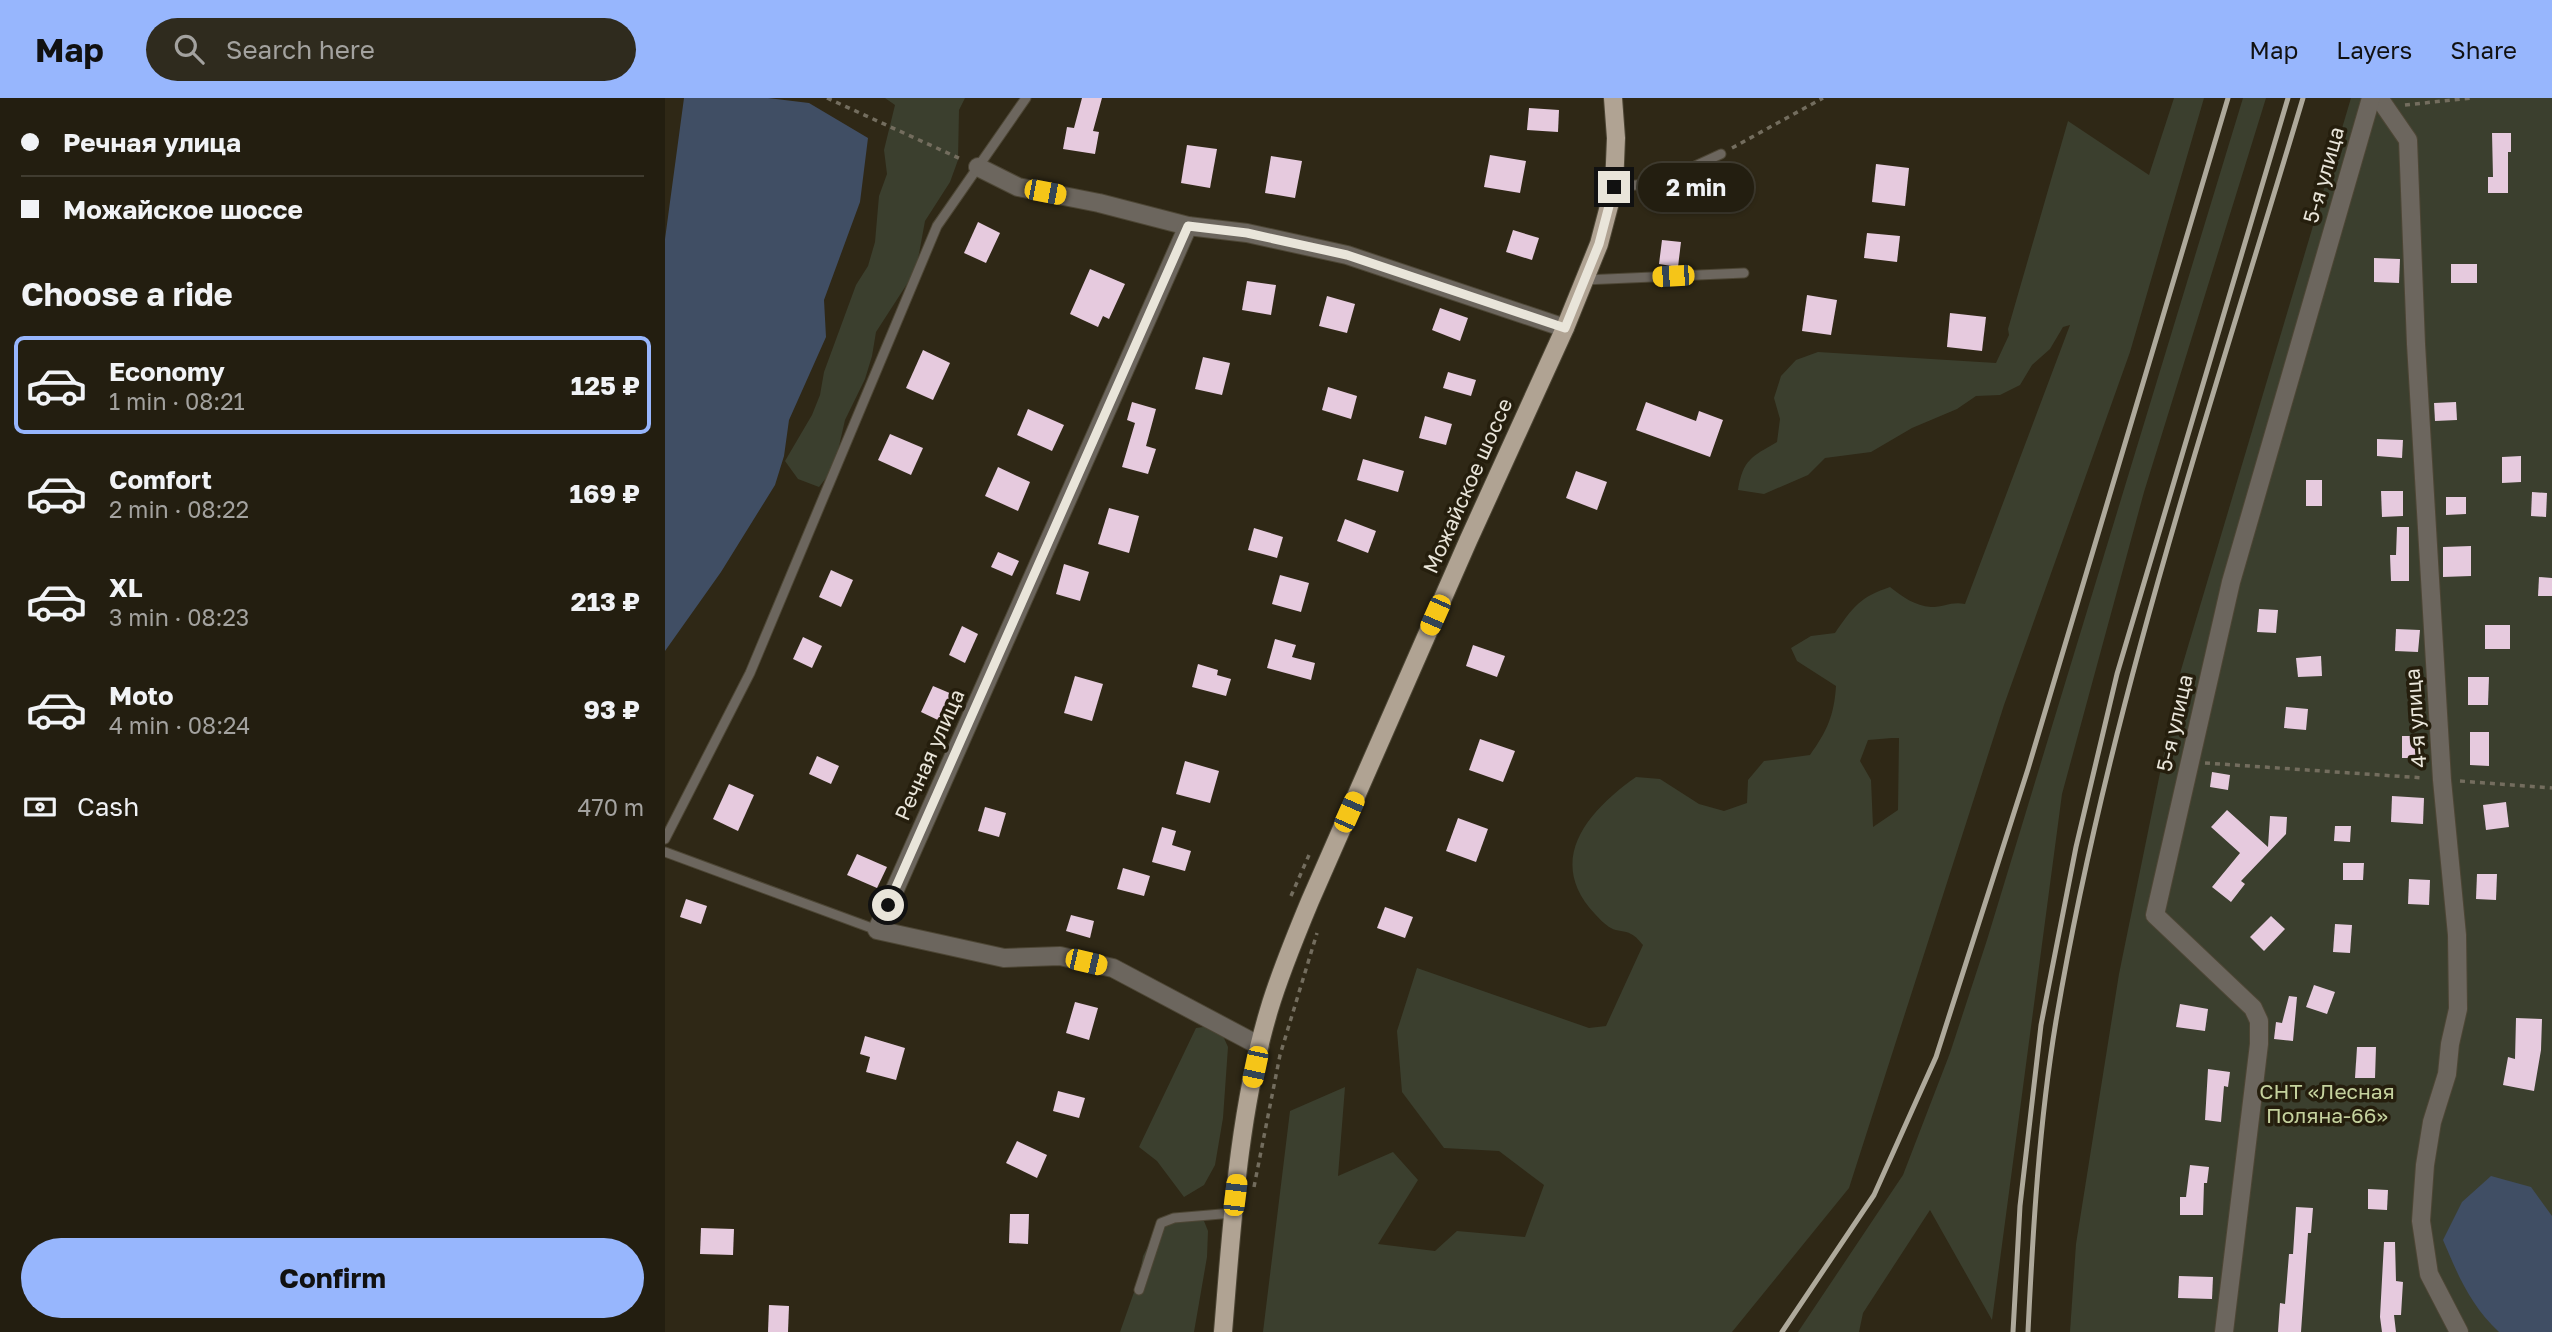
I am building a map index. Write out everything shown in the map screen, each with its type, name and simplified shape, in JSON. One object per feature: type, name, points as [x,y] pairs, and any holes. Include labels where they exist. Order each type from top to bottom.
[{"type":"main road","name":"Можайское шоссе","points":[[1223,1332],[1233,1213],[1247,1110],[1259,1046],[1289,950],[1468,541],[1565,328],[1599,244],[1614,187],[1616,138],[1613,98]]},
{"type":"street","name":"5-я улица","points":[[2224,1332],[2259,1044],[2259,1021],[2253,1008],[2155,915],[2231,582],[2378,101]]},
{"type":"street","name":"4-я улица","points":[[2378,101],[2408,140],[2416,344],[2442,780],[2456,922],[2458,1009],[2447,1074],[2432,1122],[2425,1165],[2421,1221],[2429,1274],[2459,1332]]},
{"type":"street","points":[[978,167],[1017,187],[1099,203],[1188,226],[1247,233],[1347,255],[1565,328]]},
{"type":"street","name":"Речная улица","points":[[877,930],[1188,226]]},
{"type":"street","points":[[877,930],[1004,958],[1060,956],[1113,968],[1259,1046]]},
{"type":"lane","points":[[665,839],[750,673],[937,226],[1026,98]]},
{"type":"lane","points":[[1614,187],[1658,183],[1721,155]]},
{"type":"lane","points":[[1584,280],[1744,273]]},
{"type":"lane","points":[[665,852],[877,930]]},
{"type":"lane","points":[[1139,1290],[1161,1223],[1174,1218],[1233,1213]]},
{"type":"path","points":[[827,98],[978,167]]},
{"type":"path","points":[[1721,155],[1823,98]]},
{"type":"path","points":[[2378,101],[2471,98]]},
{"type":"path","points":[[2190,762],[2552,788]]},
{"type":"path","points":[[1233,1213],[1256,1184],[1280,1055],[1319,930]]},
{"type":"green space","points":[[885,98],[965,98],[959,110],[958,160],[950,182],[925,221],[916,270],[876,332],[865,379],[845,420],[834,468],[819,487],[798,479],[785,461],[812,415],[820,395],[824,372],[856,285],[868,266],[875,242],[879,196],[887,174],[884,150],[895,105]]},
{"type":"green space","points":[[2174,98],[2204,98],[2130,352],[2004,705],[1849,1188],[1732,1332],[1263,1332],[1290,1111],[1345,1087],[1338,1176],[1393,1152],[1418,1180],[1378,1244],[1435,1251],[1457,1231],[1525,1237],[1544,1185],[1499,1151],[1444,1148],[1402,1092],[1397,1031],[1417,968],[1589,1028],[1606,1026],[1643,945],[1633,935],[1607,925],[1580,894],[1573,874],[1573,856],[1589,821],[1619,790],[1636,777],[1660,779],[1699,804],[1724,811],[1747,803],[1748,780],[1764,761],[1810,755],[1825,731],[1831,715],[1836,686],[1797,661],[1791,648],[1811,636],[1835,633],[1858,604],[1890,587],[1920,605],[1936,607],[1965,604],[2070,325],[2063,327],[2050,349],[2032,365],[2020,385],[2000,395],[1976,396],[1957,409],[1912,428],[1871,452],[1825,458],[1808,475],[1764,494],[1738,490],[1750,460],[1777,442],[1780,419],[1774,398],[1781,376],[1796,360],[1818,352],[1996,363],[2009,335],[2008,329],[2068,121],[2149,175]],"holes":[[[1899,738],[1898,810],[1873,827],[1871,780],[1860,761],[1868,740]]]},
{"type":"green space","points":[[2243,98],[2266,98],[2144,492],[2062,794],[1992,1320],[1930,1210],[1863,1313],[1859,1332],[1798,1332],[1903,1175],[1950,1053],[1987,940]]},
{"type":"green space","name":"СНТ «Лесная Поляна-66»","points":[[2351,98],[2552,98],[2552,1332],[2070,1332],[2076,1244],[2119,974],[2181,670]]},
{"type":"green space","points":[[1218,1025],[1228,1047],[1223,1118],[1215,1165],[1204,1185],[1184,1197],[1157,1161],[1139,1147],[1196,1028]]},
{"type":"green space","points":[[1200,1211],[1208,1231],[1207,1257],[1194,1332],[1120,1332],[1139,1278],[1143,1256],[1153,1237],[1170,1221]]},
{"type":"water","points":[[684,98],[768,98],[809,103],[868,138],[860,202],[824,300],[826,337],[789,420],[784,456],[775,485],[721,572],[665,651],[665,239]]},
{"type":"water","points":[[1704,176],[1717,178],[1722,187],[1716,204],[1703,208],[1688,205],[1684,194],[1689,183]]},
{"type":"water","points":[[2491,1176],[2531,1187],[2552,1216],[2552,1332],[2499,1332],[2472,1300],[2443,1240],[2462,1202]]},
{"type":"building","points":[[1082,98],[1102,98],[1093,131],[1099,132],[1095,154],[1063,149],[1067,127],[1074,128]]},
{"type":"building","points":[[1529,108],[1559,110],[1558,132],[1527,130]]},
{"type":"building","points":[[2492,133],[2511,133],[2508,193],[2488,193],[2488,177],[2493,177]]},
{"type":"building","points":[[1187,145],[1217,149],[1210,188],[1181,183]]},
{"type":"building","points":[[1490,155],[1526,161],[1520,193],[1484,187]]},
{"type":"building","points":[[1271,156],[1302,161],[1295,198],[1265,193]]},
{"type":"building","points":[[1876,164],[1909,168],[1905,206],[1872,202]]},
{"type":"building","points":[[978,222],[1000,233],[986,263],[964,253]]},
{"type":"building","points":[[1513,230],[1539,238],[1532,260],[1506,252]]},
{"type":"building","points":[[1867,233],[1900,236],[1897,262],[1864,258]]},
{"type":"building","points":[[1662,240],[1681,242],[1678,267],[1659,264]]},
{"type":"building","points":[[2374,258],[2400,259],[2399,283],[2374,282]]},
{"type":"building","points":[[2451,264],[2477,264],[2477,283],[2451,283]]},
{"type":"building","points":[[1090,269],[1125,284],[1109,319],[1103,316],[1098,327],[1070,314]]},
{"type":"building","points":[[1247,281],[1276,285],[1271,315],[1242,310]]},
{"type":"building","points":[[1807,295],[1837,300],[1831,335],[1802,331]]},
{"type":"building","points":[[1327,296],[1355,304],[1347,333],[1319,326]]},
{"type":"building","points":[[1440,308],[1468,318],[1460,341],[1432,330]]},
{"type":"building","points":[[1950,313],[1986,317],[1982,351],[1947,347]]},
{"type":"building","points":[[923,350],[950,363],[933,400],[906,388]]},
{"type":"building","points":[[1203,357],[1230,363],[1222,395],[1195,389]]},
{"type":"building","points":[[1448,372],[1476,380],[1471,396],[1443,388]]},
{"type":"building","points":[[1328,387],[1357,396],[1351,419],[1322,410]]},
{"type":"building","points":[[1132,402],[1156,409],[1146,446],[1156,449],[1148,474],[1122,467],[1135,423],[1127,420]]},
{"type":"building","points":[[1646,402],[1696,421],[1699,411],[1723,420],[1710,457],[1636,430]]},
{"type":"building","points":[[2456,402],[2457,420],[2435,421],[2434,403]]},
{"type":"building","points":[[1028,409],[1064,425],[1052,451],[1017,435]]},
{"type":"building","points":[[1425,416],[1452,424],[1446,445],[1419,438]]},
{"type":"building","points":[[890,434],[923,448],[911,475],[878,460]]},
{"type":"building","points":[[2377,439],[2403,440],[2402,458],[2377,456]]},
{"type":"building","points":[[2521,456],[2521,482],[2502,483],[2502,457]]},
{"type":"building","points":[[1363,459],[1404,471],[1398,492],[1357,480]]},
{"type":"building","points":[[998,467],[1030,482],[1018,511],[985,496]]},
{"type":"building","points":[[1576,471],[1607,482],[1597,510],[1566,498]]},
{"type":"building","points":[[2306,480],[2322,480],[2322,506],[2306,506]]},
{"type":"building","points":[[2381,491],[2403,491],[2403,516],[2382,517]]},
{"type":"building","points":[[2532,492],[2547,493],[2546,517],[2531,516]]},
{"type":"building","points":[[2446,497],[2466,497],[2466,514],[2446,515]]},
{"type":"building","points":[[1109,508],[1139,516],[1129,553],[1098,544]]},
{"type":"building","points":[[1345,519],[1376,531],[1368,553],[1337,541]]},
{"type":"building","points":[[2397,527],[2409,527],[2409,581],[2391,581],[2390,555],[2396,555]]},
{"type":"building","points":[[1254,528],[1283,537],[1277,558],[1248,550]]},
{"type":"building","points":[[2471,546],[2471,576],[2443,577],[2443,547]]},
{"type":"building","points":[[998,552],[1019,561],[1012,576],[991,567]]},
{"type":"building","points":[[1064,564],[1089,572],[1080,601],[1056,594]]},
{"type":"building","points":[[831,570],[853,580],[841,607],[819,597]]},
{"type":"building","points":[[1280,575],[1309,583],[1301,612],[1272,604]]},
{"type":"building","points":[[2539,577],[2552,578],[2552,596],[2538,596]]},
{"type":"building","points":[[2259,609],[2278,610],[2276,633],[2257,632]]},
{"type":"building","points":[[2485,625],[2510,625],[2510,649],[2485,649]]},
{"type":"building","points":[[962,626],[978,634],[965,663],[949,655]]},
{"type":"building","points":[[2396,629],[2420,630],[2418,652],[2395,651]]},
{"type":"building","points":[[803,637],[822,646],[812,668],[793,659]]},
{"type":"building","points":[[1275,639],[1296,645],[1292,657],[1315,663],[1311,680],[1267,668]]},
{"type":"building","points":[[1473,645],[1505,656],[1497,677],[1466,666]]},
{"type":"building","points":[[2321,656],[2322,676],[2298,677],[2296,658]]},
{"type":"building","points":[[1198,664],[1218,670],[1217,675],[1231,679],[1226,696],[1192,687]]},
{"type":"building","points":[[1075,676],[1103,684],[1092,721],[1064,713]]},
{"type":"building","points":[[2468,677],[2489,677],[2488,705],[2468,705]]},
{"type":"building","points":[[933,686],[952,694],[940,721],[921,712]]},
{"type":"building","points":[[2286,707],[2308,709],[2306,730],[2284,728]]},
{"type":"building","points":[[2470,732],[2489,732],[2489,766],[2470,765]]},
{"type":"building","points":[[2402,736],[2421,736],[2421,758],[2402,758]]},
{"type":"building","points":[[1480,739],[1515,751],[1503,782],[1469,770]]},
{"type":"building","points":[[817,756],[839,766],[831,784],[809,774]]},
{"type":"building","points":[[1185,761],[1219,771],[1210,803],[1176,794]]},
{"type":"building","points":[[2212,772],[2230,775],[2228,790],[2210,787]]},
{"type":"building","points":[[729,784],[754,795],[738,831],[713,819]]},
{"type":"building","points":[[2392,796],[2424,798],[2423,824],[2391,822]]},
{"type":"building","points":[[2506,802],[2509,827],[2486,830],[2483,805]]},
{"type":"building","points":[[985,807],[1006,813],[999,837],[978,831]]},
{"type":"building","points":[[2227,810],[2268,847],[2270,816],[2287,817],[2286,834],[2241,881],[2245,884],[2231,902],[2212,887],[2240,853],[2211,827]]},
{"type":"building","points":[[1458,818],[1488,829],[1476,862],[1446,851]]},
{"type":"building","points":[[2335,826],[2351,826],[2350,842],[2334,841]]},
{"type":"building","points":[[1162,827],[1176,831],[1172,845],[1191,851],[1185,871],[1152,862]]},
{"type":"building","points":[[857,854],[887,867],[877,888],[847,875]]},
{"type":"building","points":[[2343,863],[2364,863],[2363,880],[2343,880]]},
{"type":"building","points":[[1123,868],[1150,876],[1144,896],[1117,889]]},
{"type":"building","points":[[2477,874],[2497,874],[2496,900],[2476,899]]},
{"type":"building","points":[[2409,879],[2430,880],[2429,905],[2408,904]]},
{"type":"building","points":[[686,899],[707,906],[701,924],[680,917]]},
{"type":"building","points":[[1385,907],[1413,917],[1405,938],[1377,928]]},
{"type":"building","points":[[1071,915],[1094,921],[1090,938],[1066,931]]},
{"type":"building","points":[[2271,916],[2285,929],[2264,951],[2250,937]]},
{"type":"building","points":[[2335,924],[2352,925],[2350,953],[2333,952]]},
{"type":"building","points":[[2314,985],[2335,992],[2327,1014],[2306,1007]]},
{"type":"building","points":[[2289,996],[2297,997],[2293,1041],[2274,1039],[2276,1022],[2282,1023]]},
{"type":"building","points":[[1075,1002],[1098,1008],[1089,1040],[1066,1033]]},
{"type":"building","points":[[2180,1004],[2208,1009],[2205,1031],[2176,1027]]},
{"type":"building","points":[[2516,1018],[2542,1019],[2541,1050],[2534,1091],[2503,1085],[2508,1057],[2515,1059]]},
{"type":"building","points":[[865,1036],[905,1048],[896,1080],[866,1072],[870,1057],[860,1054]]},
{"type":"building","points":[[2357,1047],[2376,1047],[2375,1078],[2355,1078]]},
{"type":"building","points":[[2208,1069],[2230,1072],[2228,1087],[2224,1086],[2221,1122],[2205,1120]]},
{"type":"building","points":[[1058,1091],[1085,1098],[1079,1118],[1053,1111]]},
{"type":"building","points":[[1017,1141],[1047,1155],[1037,1178],[1006,1163]]},
{"type":"building","points":[[2190,1165],[2209,1167],[2207,1183],[2204,1183],[2203,1215],[2180,1215],[2180,1197],[2186,1197]]},
{"type":"building","points":[[2368,1189],[2388,1190],[2387,1210],[2368,1209]]},
{"type":"building","points":[[2296,1207],[2313,1208],[2311,1233],[2308,1233],[2301,1332],[2278,1332],[2280,1303],[2285,1304],[2289,1254],[2293,1254]]},
{"type":"building","points":[[1010,1214],[1029,1214],[1028,1244],[1009,1243]]},
{"type":"building","points":[[701,1228],[734,1229],[733,1255],[700,1254]]},
{"type":"building","points":[[2384,1242],[2395,1242],[2396,1281],[2403,1282],[2401,1315],[2394,1315],[2396,1332],[2382,1332],[2380,1317]]},
{"type":"building","points":[[2179,1276],[2213,1277],[2212,1299],[2178,1298]]},
{"type":"building","points":[[769,1305],[789,1306],[788,1332],[768,1332]]},
{"type":"railway","points":[[1782,1332],[1874,1195],[1936,1057],[2028,769],[2228,98]]},
{"type":"railway","points":[[2013,1332],[2020,1206],[2041,1025],[2076,847],[2117,674],[2288,98]]},
{"type":"railway","points":[[2028,1332],[2045,1098],[2078,903],[2133,671],[2165,556],[2303,98]]},
{"type":"route","points":[[888,905],[1188,226],[1247,233],[1347,255],[1565,328],[1599,244],[1614,187]]}]
